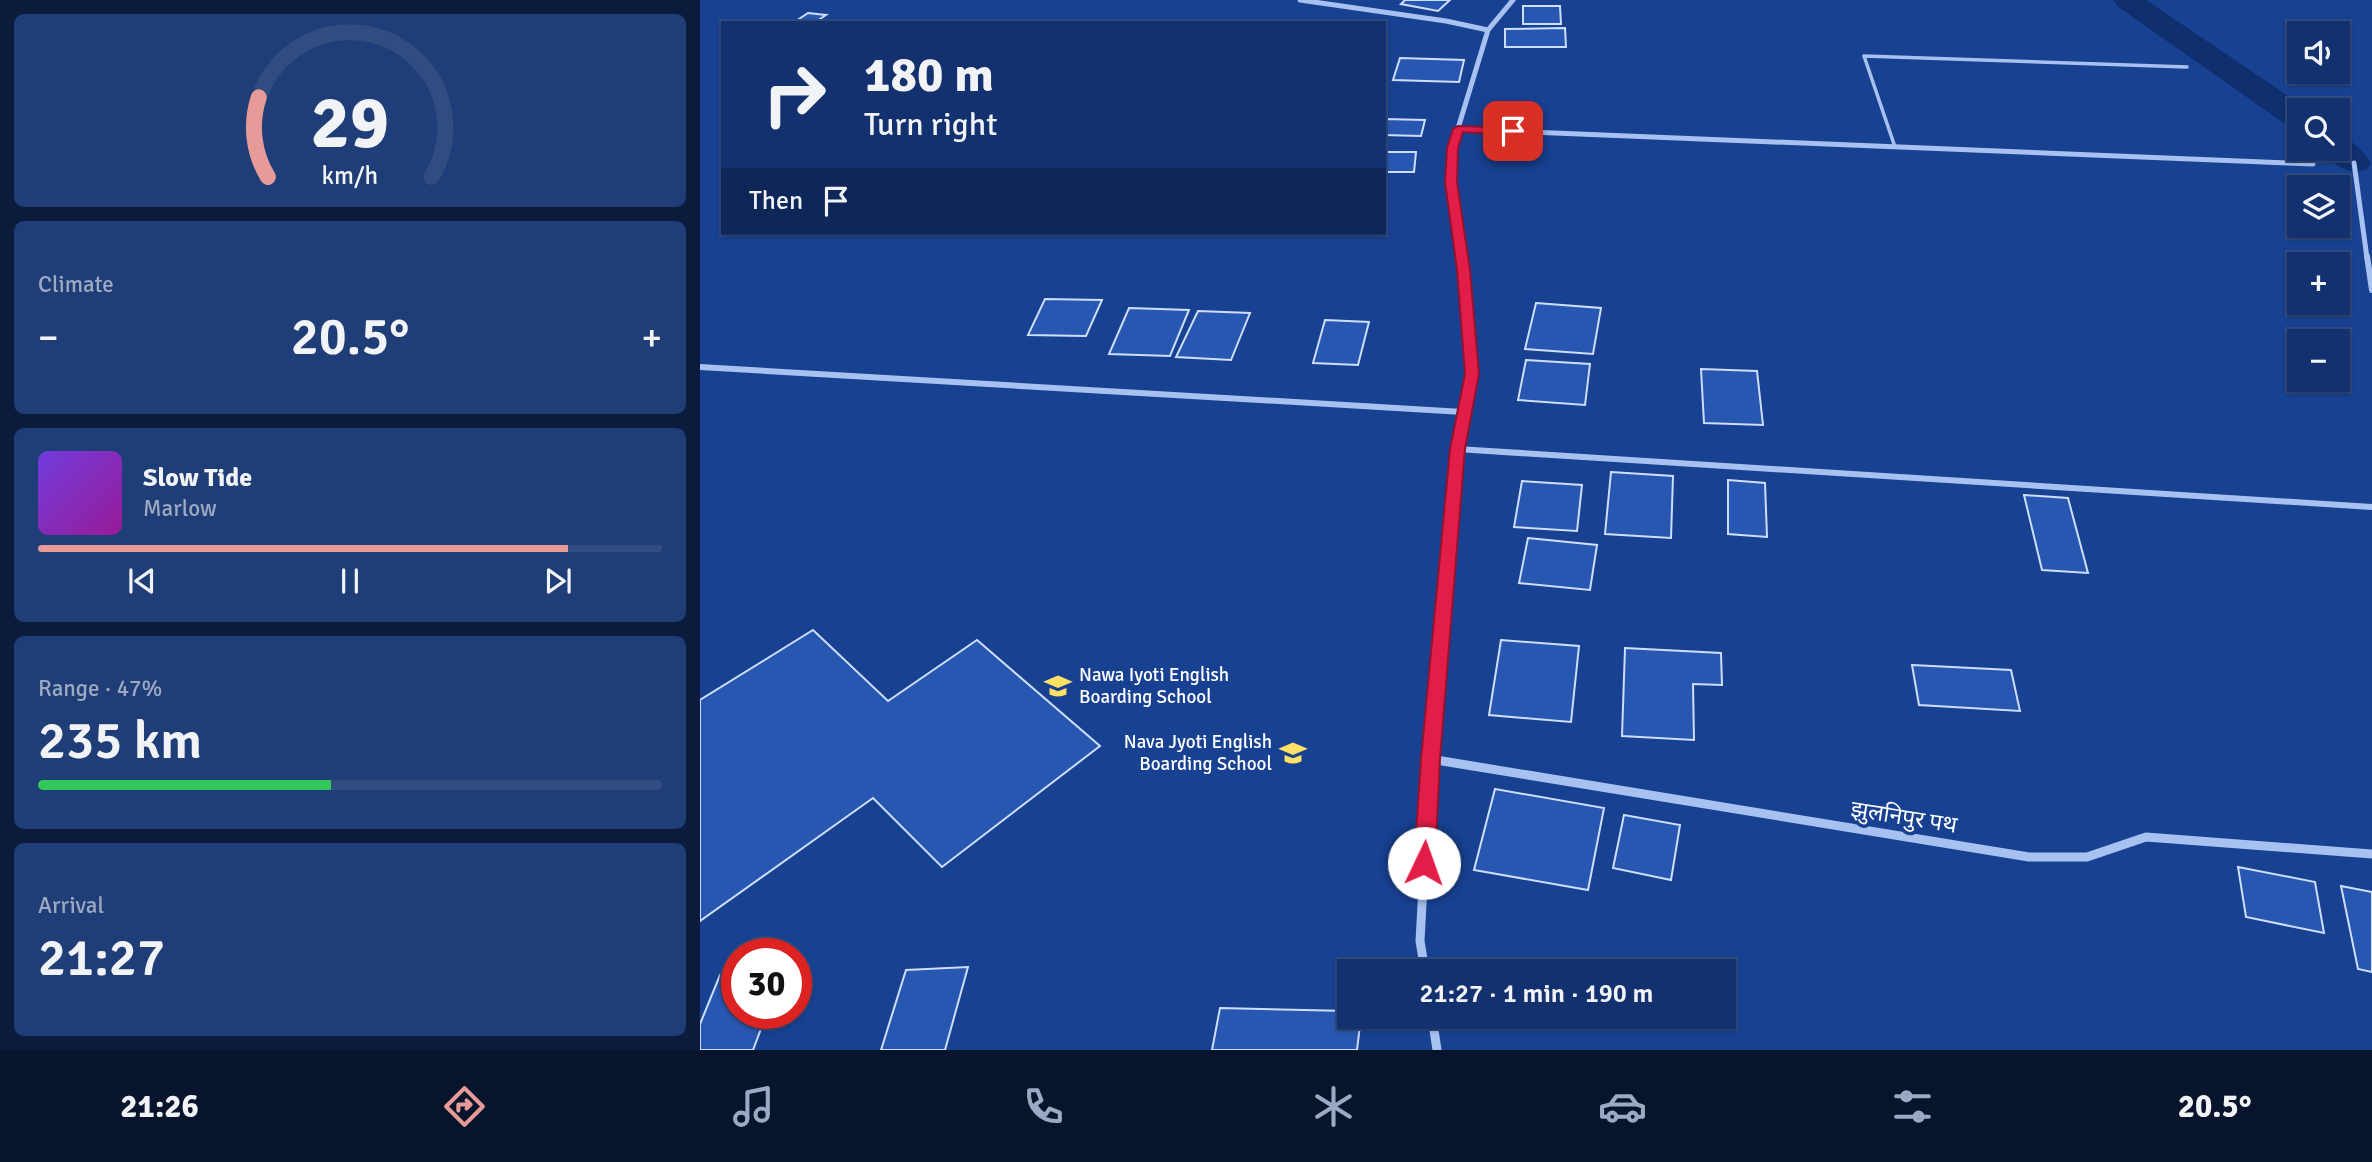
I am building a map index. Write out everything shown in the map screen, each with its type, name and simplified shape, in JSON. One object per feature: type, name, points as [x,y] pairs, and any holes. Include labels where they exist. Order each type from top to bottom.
[{"type":"street","points":[[1300,0],[1446,21],[1488,30]]},
{"type":"street","points":[[1423,959],[1420,941],[1430,759],[1457,449],[1472,374],[1463,270],[1451,182],[1452,148],[1488,30],[1513,0]]},
{"type":"street","points":[[1458,129],[2313,164]]},
{"type":"street","points":[[2354,163],[2372,290]]},
{"type":"street","points":[[700,367],[1463,412]]},
{"type":"street","points":[[1457,449],[2372,507]]},
{"type":"street","name":"झुलनिपुर पथ","points":[[1430,759],[2029,857],[2087,857],[2146,837],[2372,854]]},
{"type":"street","points":[[1434,1029],[1437,1050]]},
{"type":"lane","points":[[1895,147],[1864,56],[2186,67]]},
{"type":"building","points":[[1405,0],[1450,0],[1438,11],[1401,4]]},
{"type":"building","points":[[1523,6],[1560,6],[1561,24],[1523,24]]},
{"type":"building","points":[[808,13],[826,15],[817,21],[796,21]]},
{"type":"building","points":[[1565,28],[1566,47],[1505,47],[1505,29]]},
{"type":"building","points":[[1400,58],[1464,60],[1459,82],[1393,80]]},
{"type":"building","points":[[1386,119],[1425,120],[1421,136],[1386,135]]},
{"type":"building","points":[[1386,152],[1416,152],[1414,172],[1386,172]]},
{"type":"building","points":[[1045,299],[1102,300],[1086,336],[1028,335]]},
{"type":"building","points":[[1536,303],[1601,308],[1593,354],[1525,349]]},
{"type":"building","points":[[1129,308],[1189,310],[1170,356],[1109,354]]},
{"type":"building","points":[[1198,311],[1250,313],[1231,360],[1176,357]]},
{"type":"building","points":[[1325,320],[1369,322],[1358,365],[1313,363]]},
{"type":"building","points":[[1526,360],[1590,364],[1585,405],[1518,400]]},
{"type":"building","points":[[1701,369],[1757,371],[1763,425],[1704,423]]},
{"type":"building","points":[[1611,472],[1673,476],[1671,538],[1605,534]]},
{"type":"building","points":[[1728,480],[1765,483],[1767,537],[1728,534]]},
{"type":"building","points":[[1522,481],[1582,485],[1577,531],[1514,527]]},
{"type":"building","points":[[2024,495],[2068,498],[2088,573],[2042,570]]},
{"type":"building","points":[[1528,538],[1597,545],[1590,590],[1519,583]]},
{"type":"building","points":[[813,630],[888,701],[977,640],[1100,746],[942,867],[873,798],[700,921],[700,700]]},
{"type":"building","points":[[1501,640],[1579,646],[1571,722],[1489,715]]},
{"type":"building","points":[[1625,648],[1721,653],[1722,685],[1693,684],[1694,740],[1622,736]]},
{"type":"building","points":[[1912,665],[2011,670],[2020,711],[1919,705]]},
{"type":"building","points":[[1495,789],[1604,808],[1588,890],[1474,870]]},
{"type":"building","points":[[1624,815],[1680,825],[1671,880],[1613,868]]},
{"type":"building","points":[[2238,867],[2315,882],[2324,933],[2246,917]]},
{"type":"building","points":[[2341,886],[2372,892],[2372,972],[2358,969]]},
{"type":"building","points":[[968,967],[945,1050],[881,1050],[906,970]]},
{"type":"building","points":[[720,975],[721,1029],[761,1029],[753,1050],[700,1050],[700,1024]]},
{"type":"building","points":[[1220,1008],[1337,1011],[1337,1029],[1360,1029],[1357,1050],[1212,1050]]},
{"type":"waterway","points":[[2127,0],[2287,110]]},
{"type":"waterway","points":[[2350,159],[2354,163]]},
{"type":"place","name":"Nawa Iyoti English Boarding School","points":[[1058,686]]},
{"type":"place","name":"Nava Jyoti English Boarding School","points":[[1293,753]]},
{"type":"route","points":[[1424,863],[1430,759],[1457,449],[1472,374],[1463,270],[1451,182],[1452,148],[1458,129],[1513,131]]}]
